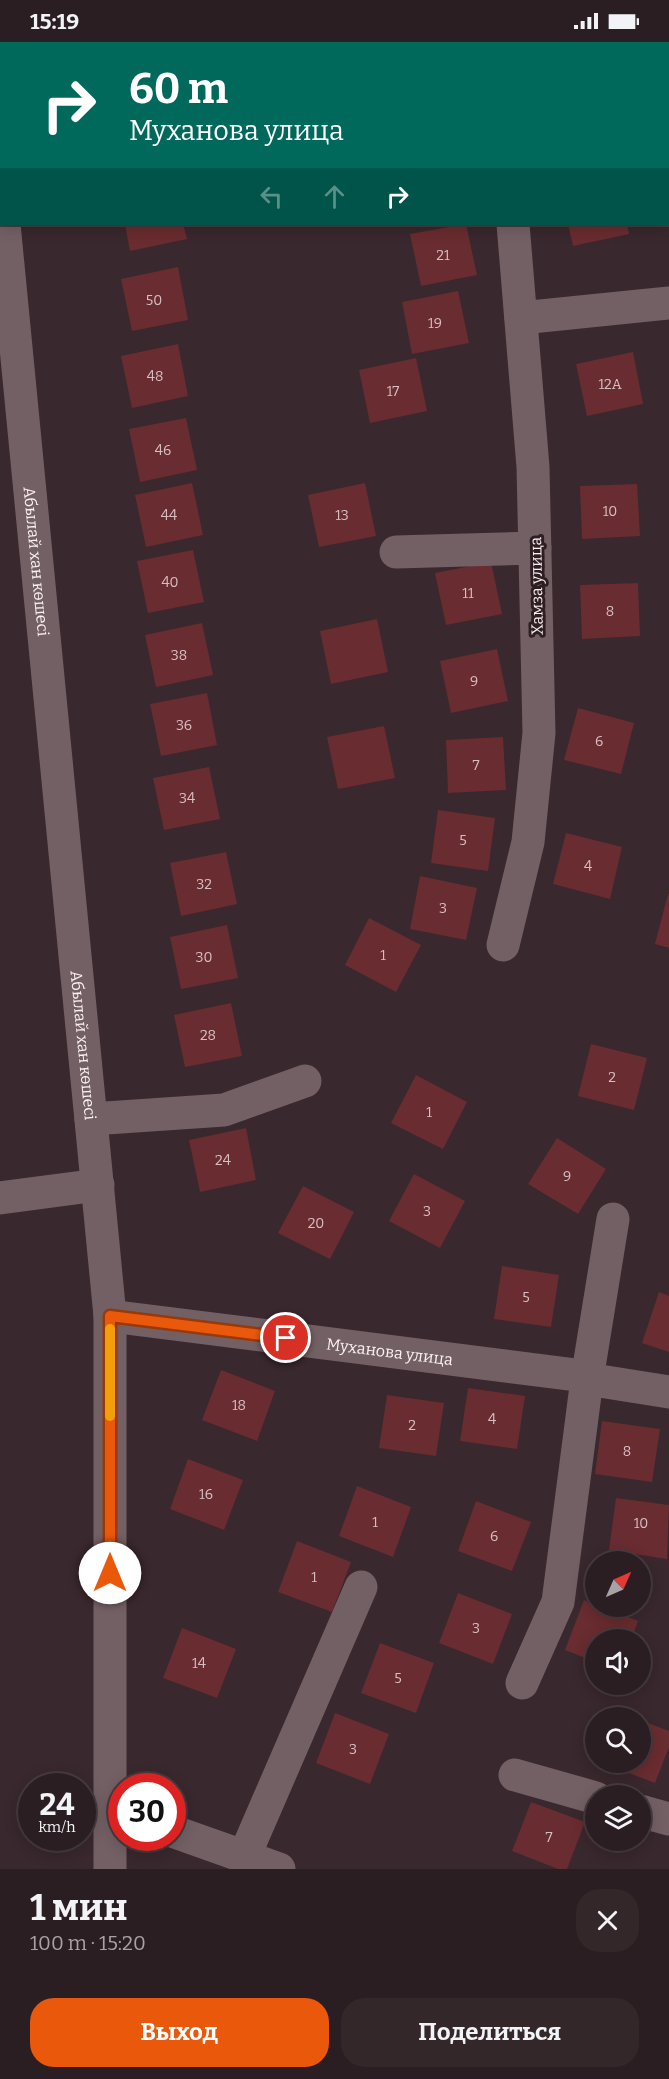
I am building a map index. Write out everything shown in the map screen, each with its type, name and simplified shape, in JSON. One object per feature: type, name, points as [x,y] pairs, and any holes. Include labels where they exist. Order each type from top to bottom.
[{"type":"street","name":"Абылай хан көшесі","points":[[4,225],[110,1316],[116,1773]]},
{"type":"street","name":"Хамза улица","points":[[503,945],[528,842],[539,733],[533,467],[513,225]]},
{"type":"street","points":[[521,318],[669,303]]},
{"type":"street","points":[[396,552],[535,548]]},
{"type":"street","points":[[91,1119],[224,1110],[305,1081]]},
{"type":"street","points":[[0,1198],[98,1185]]},
{"type":"street","points":[[522,1683],[558,1602],[587,1379],[613,1219]]},
{"type":"street","name":"Муханова улица","points":[[110,1316],[584,1376],[587,1379],[669,1392]]},
{"type":"street","points":[[244,1857],[361,1587]]},
{"type":"street","points":[[515,1775],[585,1795]]},
{"type":"street","points":[[651,1814],[669,1819]]},
{"type":"street","points":[[186,1836],[279,1869]]},
{"type":"street","name":"Абылай хан көшесі","points":[[110,1869],[112,1851]]},
{"type":"building","points":[[125,225],[183,225],[187,239],[130,251]]},
{"type":"building","points":[[466,225],[477,275],[421,286],[410,234]]},
{"type":"building","points":[[568,225],[627,225],[629,234],[573,246]]},
{"type":"building","points":[[178,267],[188,320],[132,331],[121,279]]},
{"type":"building","points":[[458,291],[469,343],[412,354],[402,302]]},
{"type":"building","points":[[178,344],[188,396],[132,408],[121,356]]},
{"type":"building","points":[[633,352],[643,404],[587,416],[576,364]]},
{"type":"building","points":[[416,358],[427,411],[370,423],[359,370]]},
{"type":"building","points":[[186,418],[197,470],[140,482],[129,429]]},
{"type":"building","points":[[192,483],[203,535],[146,547],[135,495]]},
{"type":"building","points":[[365,483],[376,536],[319,547],[308,495]]},
{"type":"building","points":[[637,484],[640,536],[582,539],[580,486]]},
{"type":"building","points":[[193,550],[204,602],[148,613],[137,561]]},
{"type":"building","points":[[491,562],[502,614],[446,625],[435,573]]},
{"type":"building","points":[[638,583],[640,636],[582,639],[580,585]]},
{"type":"building","points":[[377,619],[388,672],[331,684],[320,631]]},
{"type":"building","points":[[202,623],[213,675],[156,687],[145,635]]},
{"type":"building","points":[[497,649],[508,701],[451,713],[440,661]]},
{"type":"building","points":[[207,693],[217,745],[161,756],[150,704]]},
{"type":"building","points":[[578,708],[634,723],[621,774],[564,760]]},
{"type":"building","points":[[384,726],[395,778],[338,789],[327,737]]},
{"type":"building","points":[[503,737],[506,790],[448,793],[446,740]]},
{"type":"building","points":[[209,767],[220,819],[164,830],[153,778]]},
{"type":"building","points":[[438,810],[495,818],[488,871],[431,863]]},
{"type":"building","points":[[566,833],[622,847],[610,899],[553,884]]},
{"type":"building","points":[[226,852],[237,904],[181,916],[170,863]]},
{"type":"building","points":[[420,876],[477,888],[466,940],[410,929]]},
{"type":"building","points":[[669,894],[669,948],[655,944]]},
{"type":"building","points":[[369,918],[421,945],[396,992],[345,965]]},
{"type":"building","points":[[227,925],[238,978],[181,989],[170,937]]},
{"type":"building","points":[[231,1003],[242,1056],[185,1067],[174,1015]]},
{"type":"building","points":[[591,1044],[647,1058],[634,1110],[578,1096]]},
{"type":"building","points":[[416,1075],[467,1102],[443,1149],[391,1123]]},
{"type":"building","points":[[246,1128],[256,1180],[200,1192],[189,1140]]},
{"type":"building","points":[[557,1138],[606,1169],[578,1214],[528,1184]]},
{"type":"building","points":[[414,1174],[465,1201],[440,1248],[389,1221]]},
{"type":"building","points":[[303,1186],[354,1212],[330,1259],[278,1233]]},
{"type":"building","points":[[502,1266],[559,1275],[551,1327],[494,1319]]},
{"type":"building","points":[[659,1292],[669,1296],[669,1352],[642,1343]]},
{"type":"building","points":[[221,1370],[275,1391],[257,1441],[202,1420]]},
{"type":"building","points":[[468,1388],[525,1396],[517,1449],[460,1441]]},
{"type":"building","points":[[387,1395],[444,1403],[436,1456],[379,1448]]},
{"type":"building","points":[[602,1421],[660,1429],[652,1482],[595,1474]]},
{"type":"building","points":[[188,1459],[243,1480],[224,1530],[170,1509]]},
{"type":"building","points":[[357,1486],[411,1507],[393,1557],[339,1536]]},
{"type":"building","points":[[616,1498],[669,1505],[667,1559],[651,1557],[651,1551],[609,1550]]},
{"type":"building","points":[[476,1501],[531,1522],[512,1571],[458,1551]]},
{"type":"building","points":[[297,1541],[351,1562],[332,1612],[278,1592]]},
{"type":"building","points":[[458,1593],[512,1614],[493,1664],[439,1643]]},
{"type":"building","points":[[584,1600],[585,1617],[628,1617],[638,1621],[635,1629],[585,1629],[585,1658],[565,1650]]},
{"type":"building","points":[[182,1628],[236,1649],[217,1698],[163,1678]]},
{"type":"building","points":[[380,1643],[434,1663],[416,1713],[361,1693]]},
{"type":"building","points":[[335,1713],[389,1734],[370,1784],[316,1763]]},
{"type":"building","points":[[651,1724],[669,1731],[669,1747],[655,1783],[629,1773],[651,1773]]},
{"type":"building","points":[[531,1802],[585,1822],[567,1869],[558,1869],[512,1851]]},
{"type":"slow traffic","points":[[110,1329],[110,1416]]},
{"type":"route","points":[[110,1573],[110,1316],[286,1338]]}]
